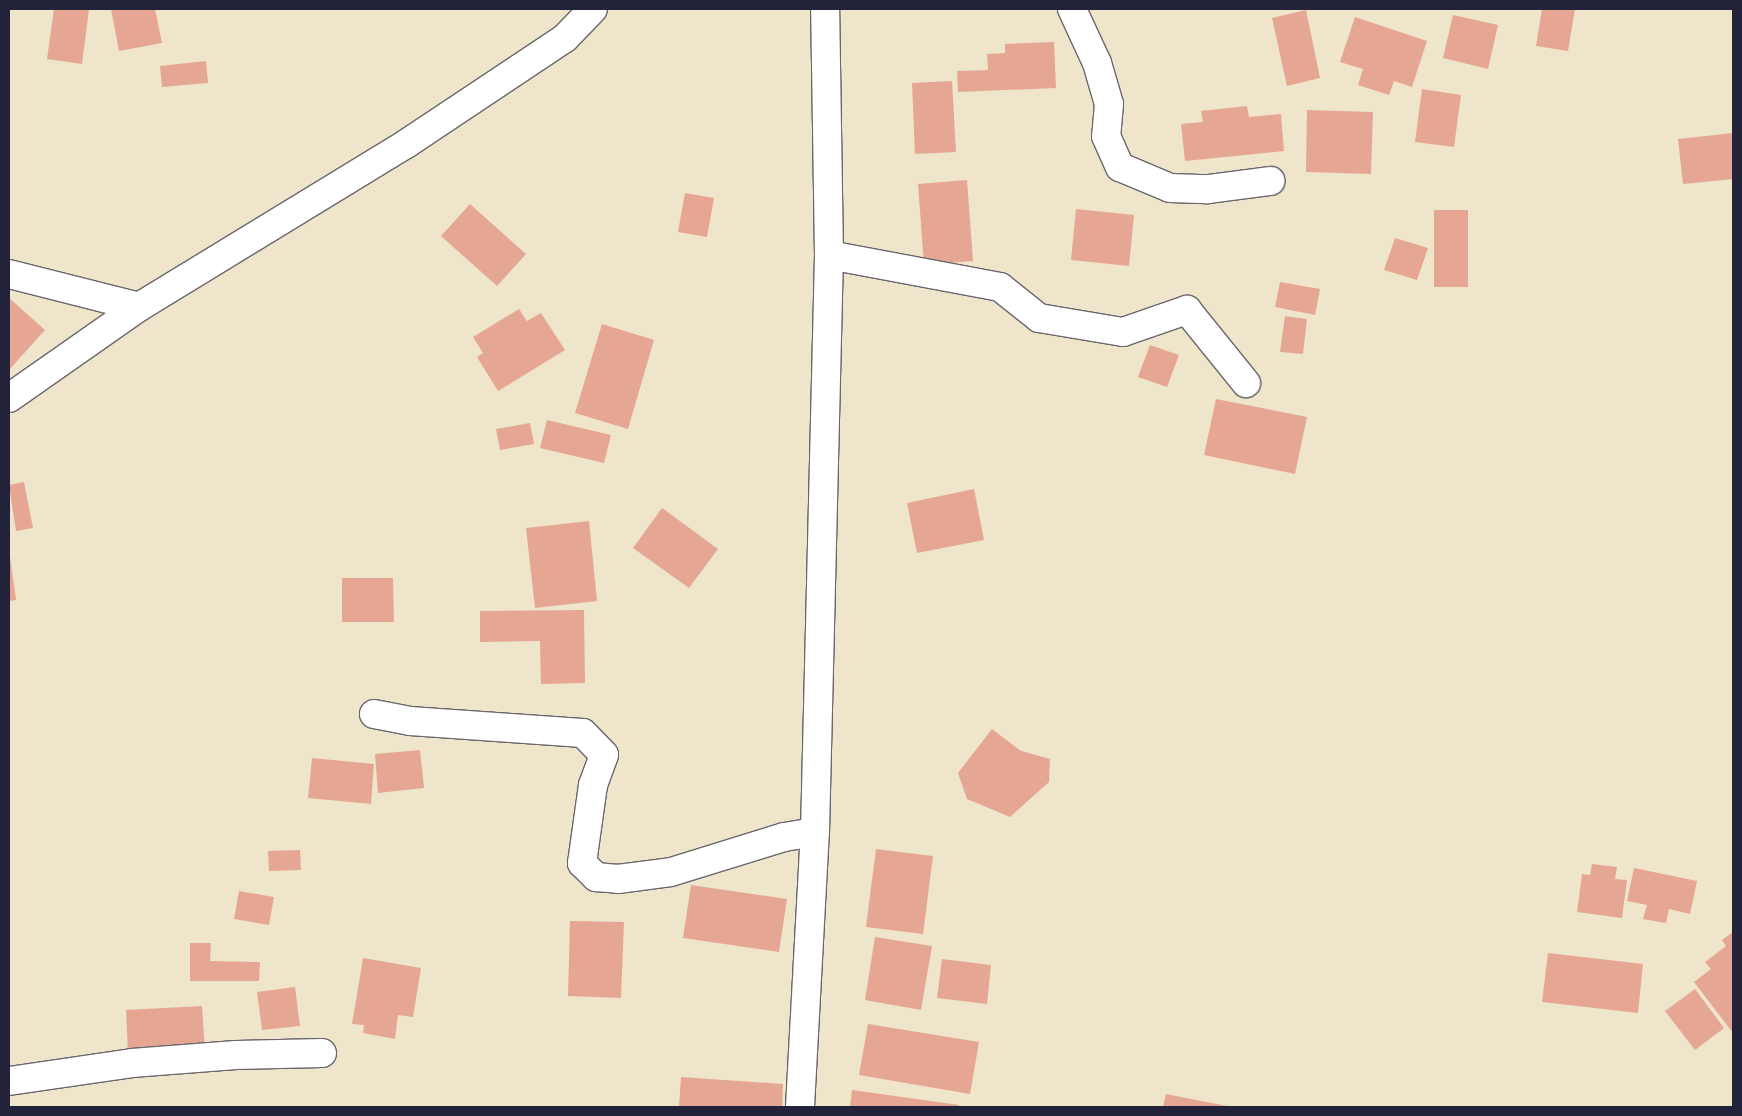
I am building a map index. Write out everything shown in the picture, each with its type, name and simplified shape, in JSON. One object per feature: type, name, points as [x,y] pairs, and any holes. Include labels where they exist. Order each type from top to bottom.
[{"type":"street","points":[[9,398],[139,307],[414,139],[565,38],[594,9]]},
{"type":"street","points":[[800,1107],[815,832],[830,255],[825,9]]},
{"type":"street","points":[[1072,9],[1097,63],[1109,104],[1106,136],[1120,167],[1170,188],[1208,189],[1270,181]]},
{"type":"street","points":[[830,255],[1000,287],[1039,318],[1123,332],[1187,310],[1246,383]]},
{"type":"street","points":[[9,274],[139,307]]},
{"type":"street","points":[[374,714],[410,721],[583,733],[604,755],[593,785],[582,862],[596,878],[618,879],[672,872],[784,837],[815,832]]},
{"type":"street","points":[[9,1081],[132,1063],[236,1055],[322,1053]]},
{"type":"building","points":[[54,9],[89,9],[82,64],[47,59]]},
{"type":"building","points":[[111,9],[155,9],[162,43],[119,51]]},
{"type":"building","points":[[1542,9],[1575,9],[1568,51],[1536,46]]},
{"type":"building","points":[[1306,10],[1320,78],[1287,86],[1272,18]]},
{"type":"building","points":[[1453,15],[1498,25],[1488,69],[1443,58]]},
{"type":"building","points":[[1355,17],[1427,41],[1412,87],[1394,81],[1389,95],[1358,85],[1363,69],[1340,62]]},
{"type":"building","points":[[1054,42],[1056,88],[958,92],[957,71],[988,70],[987,54],[1005,53],[1005,44]]},
{"type":"building","points":[[206,61],[208,83],[162,87],[160,66]]},
{"type":"building","points":[[952,81],[956,152],[915,154],[912,83]]},
{"type":"building","points":[[1422,89],[1461,95],[1454,147],[1415,142]]},
{"type":"building","points":[[1247,106],[1249,117],[1281,114],[1284,151],[1185,161],[1181,124],[1203,122],[1201,111]]},
{"type":"building","points":[[1307,110],[1373,112],[1371,174],[1306,172]]},
{"type":"building","points":[[1733,133],[1733,179],[1683,184],[1678,139]]},
{"type":"building","points":[[967,180],[973,261],[924,265],[918,184]]},
{"type":"building","points":[[685,193],[714,198],[707,237],[678,232]]},
{"type":"building","points":[[470,204],[526,254],[497,286],[441,236]]},
{"type":"building","points":[[1076,209],[1134,215],[1129,266],[1071,260]]},
{"type":"building","points":[[1434,210],[1468,210],[1468,287],[1434,287]]},
{"type":"building","points":[[1395,238],[1428,248],[1417,280],[1384,270]]},
{"type":"building","points":[[1280,282],[1320,289],[1315,315],[1275,307]]},
{"type":"building","points":[[9,298],[45,330],[9,370]]},
{"type":"building","points":[[519,309],[527,321],[541,313],[565,350],[498,391],[477,357],[483,353],[473,337]]},
{"type":"building","points":[[1285,316],[1307,319],[1303,354],[1280,352]]},
{"type":"building","points":[[602,324],[654,340],[628,429],[575,413]]},
{"type":"building","points":[[1150,345],[1179,355],[1167,387],[1138,377]]},
{"type":"building","points":[[1216,399],[1307,417],[1295,474],[1204,455]]},
{"type":"building","points":[[547,420],[611,435],[604,463],[540,448]]},
{"type":"building","points":[[530,423],[534,444],[500,450],[496,429]]},
{"type":"building","points":[[24,482],[33,528],[16,531],[9,485]]},
{"type":"building","points":[[974,489],[984,540],[917,553],[907,503]]},
{"type":"building","points":[[662,508],[718,549],[689,588],[633,548]]},
{"type":"building","points":[[589,521],[597,601],[535,608],[526,528]]},
{"type":"building","points":[[9,549],[16,600],[9,601]]},
{"type":"building","points":[[342,578],[393,578],[394,622],[342,622]]},
{"type":"building","points":[[584,610],[585,683],[541,684],[540,641],[480,642],[480,611]]},
{"type":"building","points":[[992,729],[1021,751],[1050,759],[1049,782],[1010,817],[967,799],[958,773]]},
{"type":"building","points":[[420,750],[424,788],[378,793],[375,754]]},
{"type":"building","points":[[312,758],[374,764],[371,804],[308,798]]},
{"type":"building","points":[[876,849],[933,856],[923,934],[866,927]]},
{"type":"building","points":[[300,850],[301,870],[269,871],[268,851]]},
{"type":"building","points":[[1592,864],[1617,867],[1615,879],[1627,880],[1622,918],[1577,912],[1582,874],[1590,875]]},
{"type":"building","points":[[1634,868],[1697,881],[1690,914],[1669,909],[1666,923],[1643,919],[1647,905],[1627,901]]},
{"type":"building","points":[[691,885],[787,899],[779,952],[683,938]]},
{"type":"building","points":[[239,891],[274,897],[269,925],[234,919]]},
{"type":"building","points":[[570,921],[624,922],[621,998],[568,996]]},
{"type":"building","points":[[1733,932],[1733,1033],[1694,982],[1711,969],[1705,962],[1726,946],[1722,940]]},
{"type":"building","points":[[875,937],[932,946],[921,1010],[865,1000]]},
{"type":"building","points":[[190,943],[211,943],[210,961],[260,962],[259,981],[190,981]]},
{"type":"building","points":[[1548,953],[1643,964],[1638,1013],[1542,1002]]},
{"type":"building","points":[[363,958],[421,968],[413,1017],[398,1015],[395,1039],[363,1033],[364,1025],[352,1024]]},
{"type":"building","points":[[942,959],[991,965],[987,1004],[937,998]]},
{"type":"building","points":[[295,987],[300,1026],[262,1030],[257,992]]},
{"type":"building","points":[[1695,989],[1724,1028],[1695,1050],[1665,1011]]},
{"type":"building","points":[[202,1006],[205,1051],[128,1054],[126,1010]]},
{"type":"building","points":[[868,1024],[979,1042],[970,1094],[859,1075]]},
{"type":"building","points":[[681,1077],[783,1084],[782,1107],[679,1107]]},
{"type":"building","points":[[852,1090],[959,1105],[959,1107],[850,1107]]},
{"type":"building","points":[[1166,1094],[1227,1106],[1227,1107],[1163,1107]]}]
